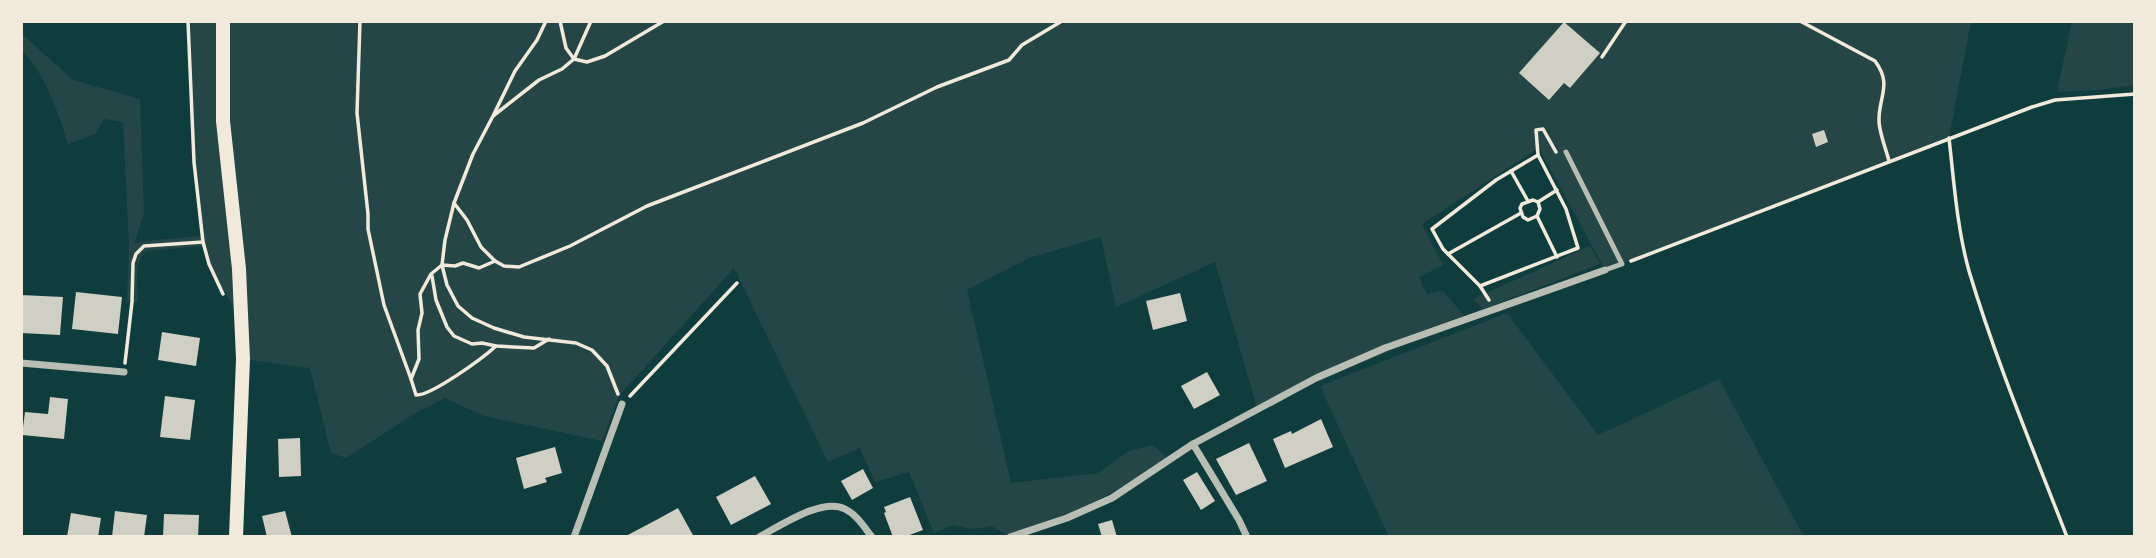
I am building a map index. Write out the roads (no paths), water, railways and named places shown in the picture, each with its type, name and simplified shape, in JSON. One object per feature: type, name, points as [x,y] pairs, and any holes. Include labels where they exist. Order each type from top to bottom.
[{"type":"main road","points":[[223,21],[223,121],[239,269],[243,359],[236,537]]},
{"type":"street","points":[[1010,537],[1067,518],[1112,498],[1193,443],[1316,378],[1385,348],[1605,270]]},
{"type":"street","points":[[21,363],[124,372]]},
{"type":"street","points":[[574,537],[622,404]]},
{"type":"street","points":[[1193,443],[1247,537]]},
{"type":"street","points":[[759,537],[810,510],[828,506],[844,508],[859,520],[872,537]]},
{"type":"lane","points":[[1566,152],[1622,264],[1605,270]]}]
